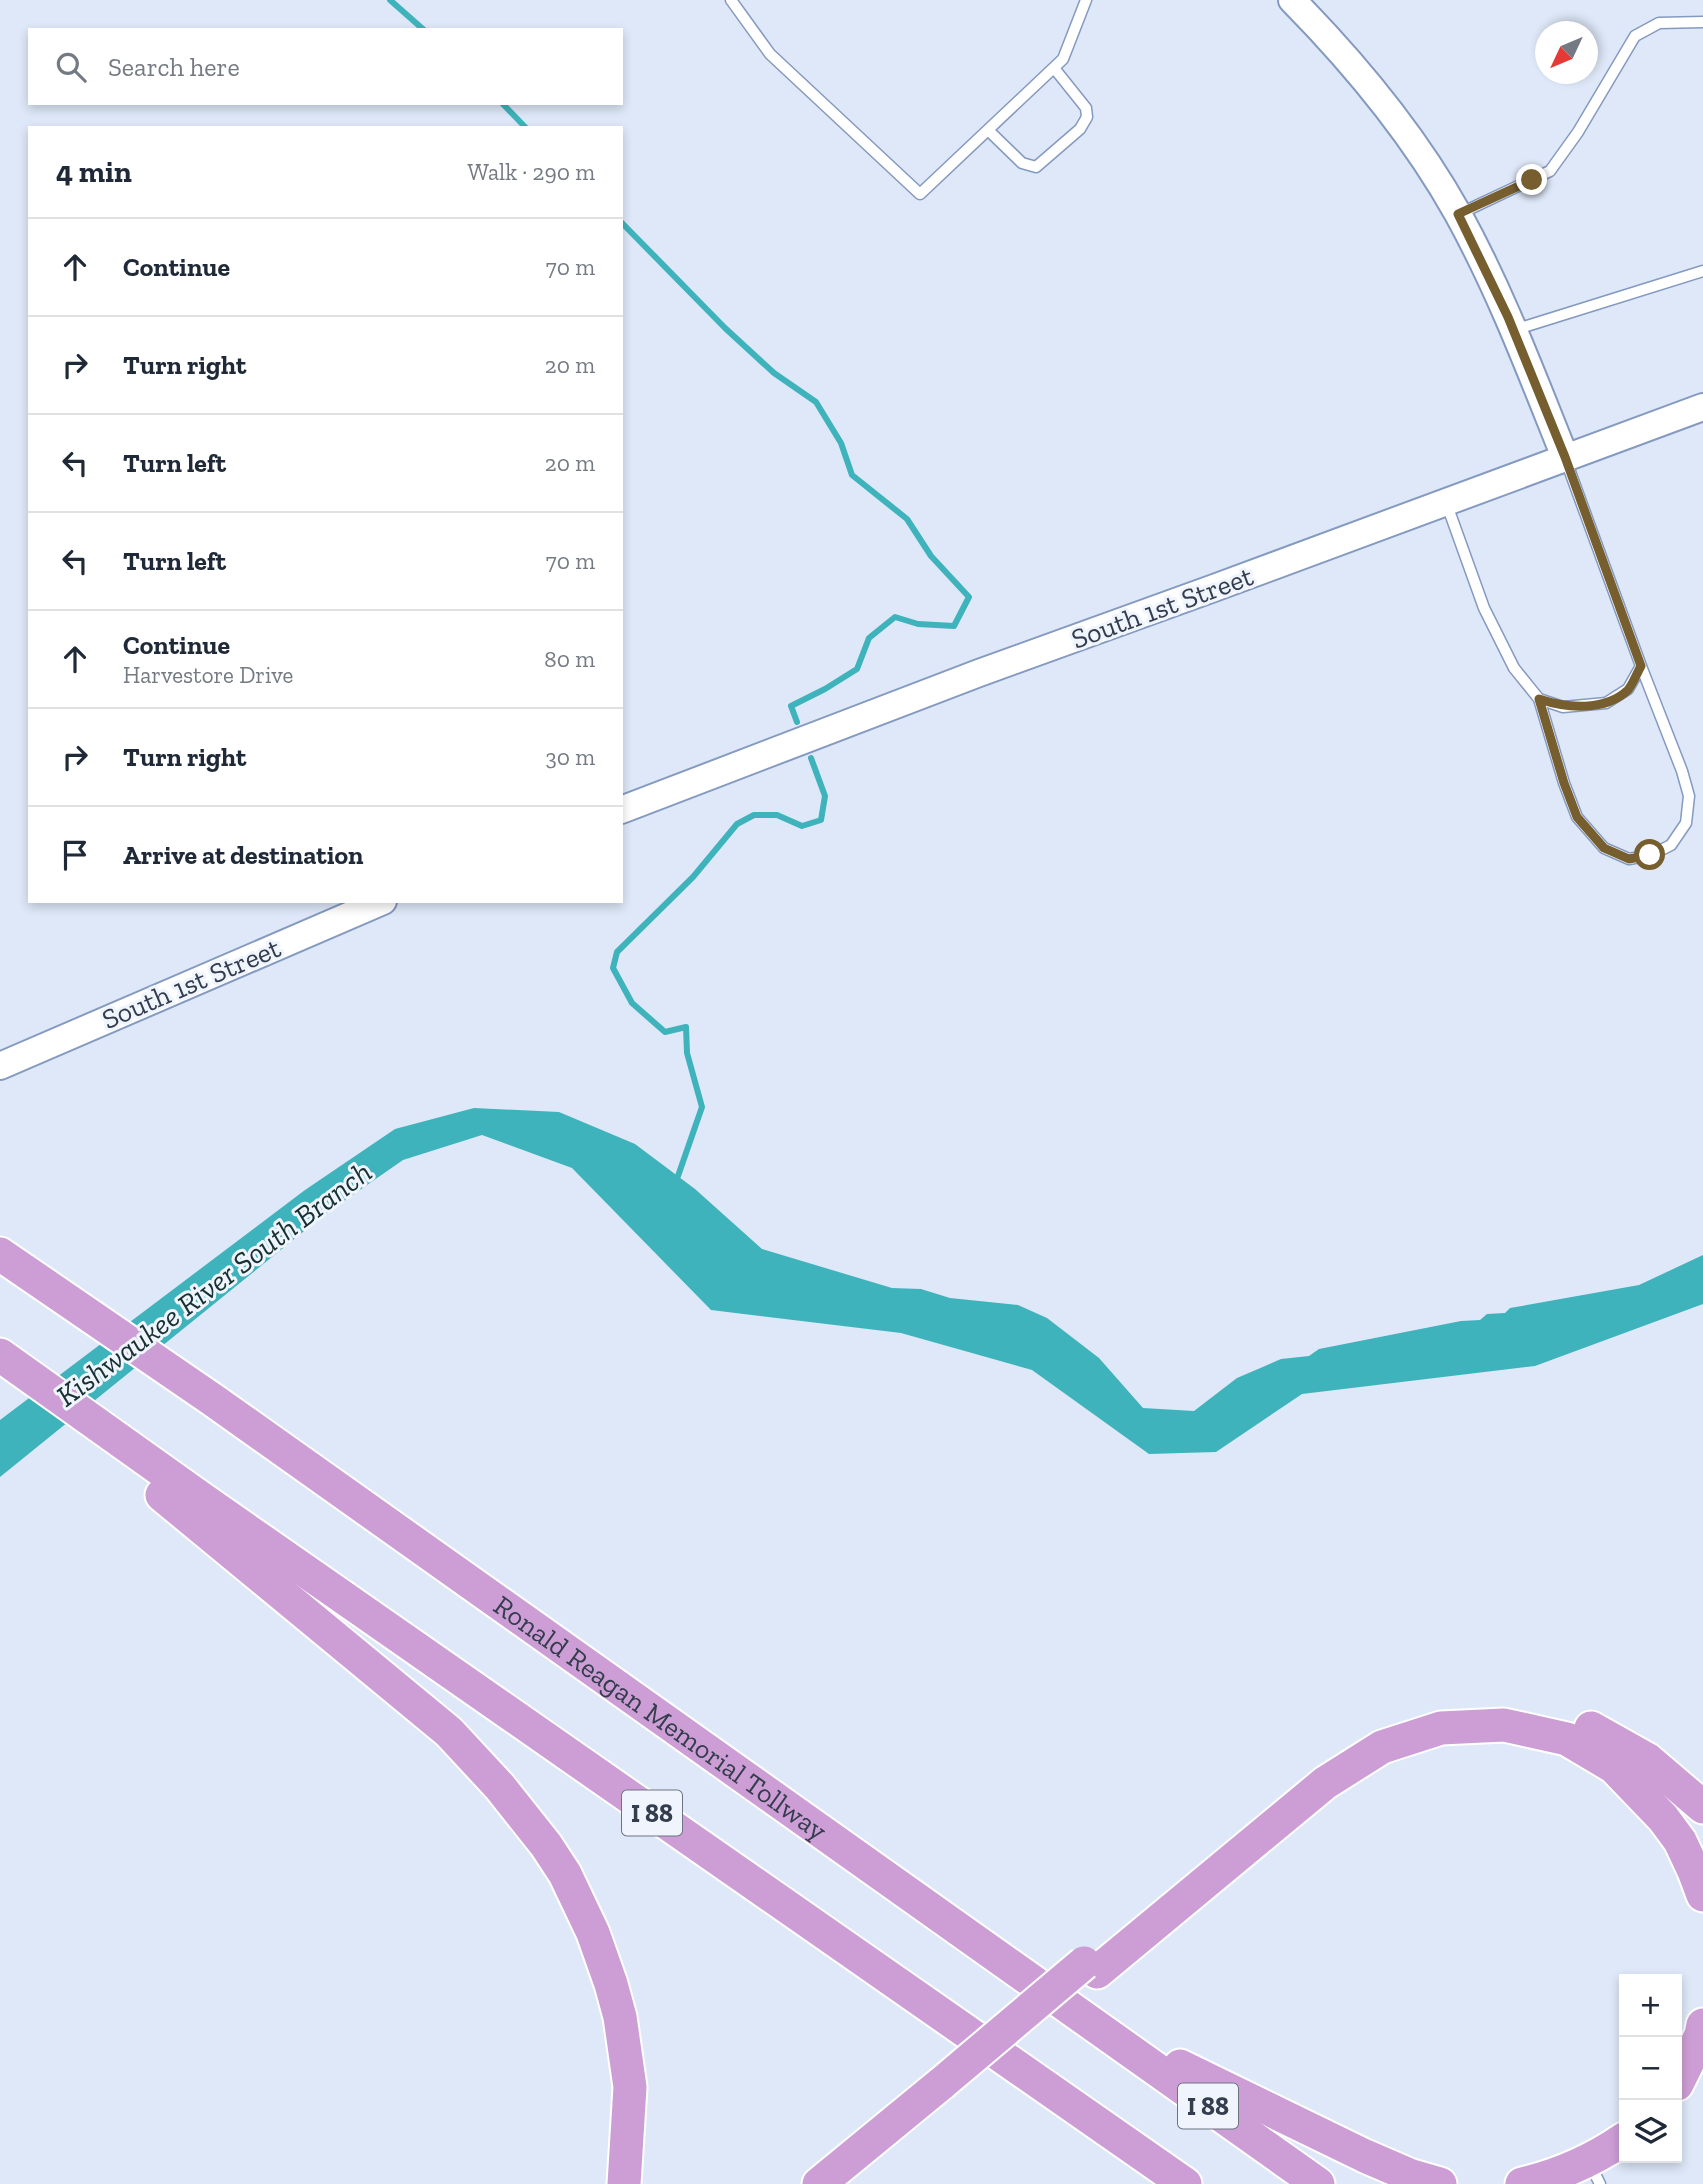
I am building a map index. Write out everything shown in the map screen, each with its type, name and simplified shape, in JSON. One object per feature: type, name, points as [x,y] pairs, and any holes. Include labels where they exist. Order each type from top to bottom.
[{"type":"highway","name":"Ronald Reagan Memorial Tollway","points":[[0,1254],[213,1400],[1318,2184]]},
{"type":"highway","points":[[6,1359],[117,1444],[164,1497],[449,1732],[500,1787],[546,1845],[565,1874],[589,1923],[620,2017],[629,2087],[624,2184]]},
{"type":"highway","name":"I 88","points":[[117,1444],[213,1507],[1185,2184]]},
{"type":"highway","points":[[1091,1968],[1301,1778],[1345,1744],[1395,1719],[1459,1705],[1528,1709],[1582,1724],[1648,1760],[1703,1807]]},
{"type":"highway","points":[[845,2184],[950,2086],[1091,1968],[1325,1783],[1381,1747],[1441,1728],[1504,1725],[1566,1740],[1614,1767],[1663,1818],[1680,1841],[1703,1895]]},
{"type":"highway","points":[[1682,2074],[1701,2035],[1703,2025]]},
{"type":"highway","points":[[1098,2028],[1365,2156],[1409,2175],[1440,2184]]},
{"type":"highway","points":[[819,2184],[950,2086]]},
{"type":"highway","points":[[1522,2184],[1555,2176],[1595,2172],[1619,2145]]},
{"type":"street","points":[[1292,0],[1327,36],[1398,122],[1458,214],[1514,330],[1565,457]]},
{"type":"street","name":"South 1st Street","points":[[623,809],[979,673],[1703,407]]},
{"type":"street","name":"South 1st Street","points":[[0,1066],[378,903]]},
{"type":"lane","points":[[730,0],[770,54],[920,194],[1063,59],[1086,0]]},
{"type":"lane","points":[[1458,214],[1550,171],[1578,132],[1635,36],[1659,23],[1703,22]]},
{"type":"lane","points":[[988,130],[1022,163],[1036,167],[1080,129],[1087,117],[1086,108],[1054,68]]},
{"type":"lane","points":[[1514,330],[1703,271]]},
{"type":"lane","points":[[1446,502],[1485,608],[1514,668],[1539,699],[1577,817],[1604,848],[1629,859],[1650,855],[1671,845],[1686,823],[1689,796],[1565,457]]},
{"type":"lane","points":[[1539,699],[1563,707],[1606,703],[1628,689],[1641,666]]},
{"type":"water","name":"Kishwaukee River South Branch","points":[[474,1108],[559,1112],[635,1144],[695,1189],[762,1249],[892,1288],[921,1289],[950,1298],[1018,1305],[1047,1318],[1099,1358],[1143,1408],[1194,1411],[1237,1378],[1281,1359],[1309,1356],[1319,1349],[1461,1321],[1480,1320],[1487,1314],[1505,1313],[1510,1308],[1639,1285],[1703,1255],[1703,1304],[1535,1366],[1302,1394],[1216,1452],[1149,1454],[1032,1370],[901,1333],[711,1310],[572,1168],[482,1135],[403,1160],[324,1215],[0,1477],[0,1420],[305,1190],[395,1129]]},
{"type":"waterway","points":[[390,0],[422,28]]},
{"type":"waterway","points":[[504,105],[524,126]]},
{"type":"waterway","points":[[623,224],[725,328],[774,373],[816,402],[841,443],[852,475],[907,519],[931,556],[969,597],[954,626],[918,624],[895,617],[869,638],[857,669],[791,706],[797,722]]},
{"type":"waterway","points":[[678,1176],[702,1107],[687,1053],[686,1027],[665,1032],[632,1003],[613,968],[617,952],[693,877],[737,824],[754,815],[777,815],[802,826],[821,820],[825,796],[811,758]]},
{"type":"route","points":[[1532,180],[1458,214],[1508,317],[1565,457],[1641,666],[1628,689],[1606,703],[1563,707],[1539,699],[1577,817],[1604,848],[1629,859],[1650,855]]}]
